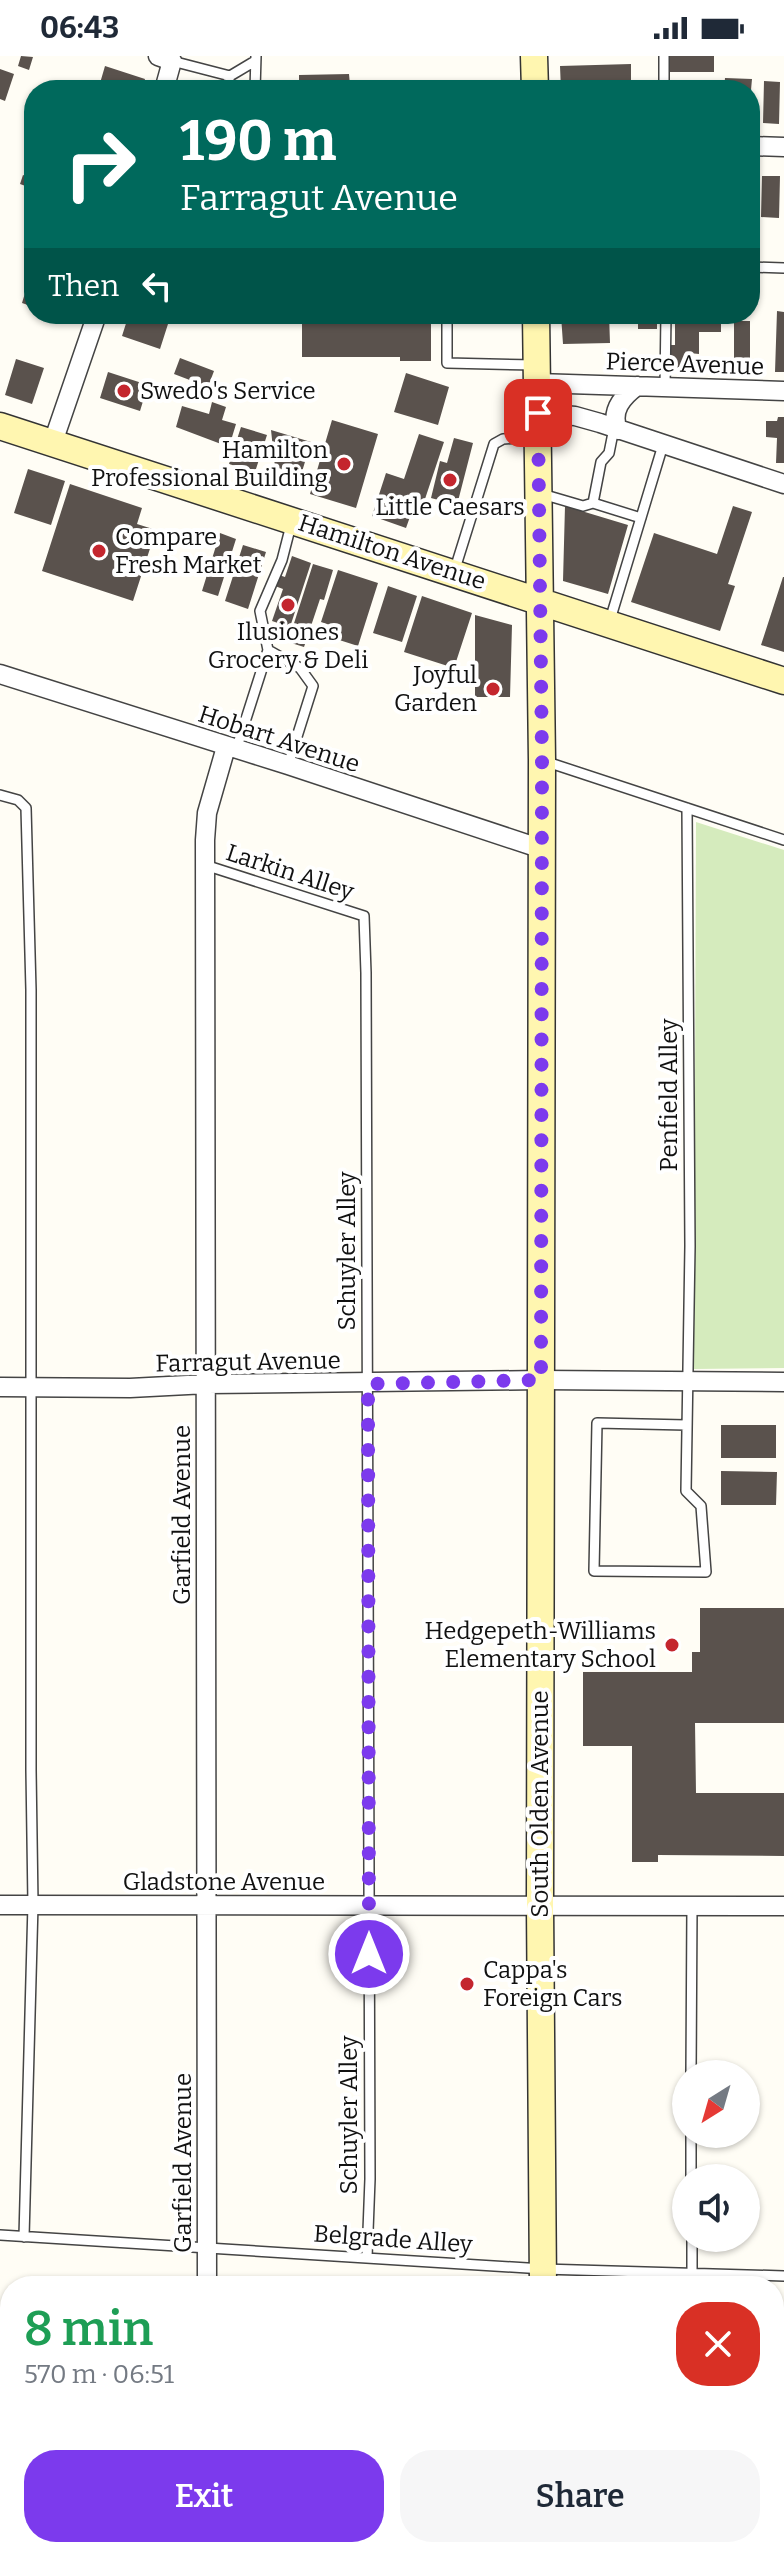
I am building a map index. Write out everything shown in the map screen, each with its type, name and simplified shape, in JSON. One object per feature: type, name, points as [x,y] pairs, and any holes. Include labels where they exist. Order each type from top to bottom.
[{"type":"main road","points":[[534,56],[535,80]]},
{"type":"main road","name":"South Olden Avenue","points":[[536,324],[542,760],[540,1907],[543,2276]]},
{"type":"main road","name":"Hamilton Avenue","points":[[0,426],[784,681]]},
{"type":"street","points":[[164,80],[165,58]]},
{"type":"street","points":[[760,146],[784,147]]},
{"type":"street","points":[[53,442],[94,324]]},
{"type":"street","name":"Pierce Avenue","points":[[537,374],[637,386],[784,391]]},
{"type":"street","points":[[616,429],[617,407],[625,395],[637,386]]},
{"type":"street","points":[[538,425],[575,416],[784,484]]},
{"type":"street","name":"Hobart Avenue","points":[[0,674],[542,849]]},
{"type":"street","name":"Garfield Avenue","points":[[207,2276],[205,865],[207,813],[231,748]]},
{"type":"street","name":"Farragut Avenue","points":[[0,1387],[130,1388],[207,1384],[541,1380],[784,1382]]},
{"type":"street","name":"Gladstone Avenue","points":[[0,1905],[784,1906]]},
{"type":"lane","points":[[664,56],[664,80]]},
{"type":"lane","points":[[165,58],[230,76]]},
{"type":"lane","points":[[229,80],[256,58]]},
{"type":"lane","points":[[255,80],[256,58]]},
{"type":"lane","points":[[760,267],[784,268]]},
{"type":"lane","points":[[447,324],[447,363],[537,374]]},
{"type":"lane","points":[[665,387],[666,324]]},
{"type":"lane","points":[[454,572],[488,455],[494,444],[538,425]]},
{"type":"lane","points":[[593,503],[601,462],[609,453],[616,429]]},
{"type":"lane","points":[[609,623],[663,445]]},
{"type":"lane","points":[[539,493],[583,506],[593,503],[641,518]]},
{"type":"lane","points":[[231,748],[268,650],[260,611],[282,560],[293,520]]},
{"type":"lane","points":[[268,650],[300,668],[313,686],[288,765]]},
{"type":"lane","points":[[542,760],[784,840]]},
{"type":"lane","points":[[0,795],[18,800],[26,808],[31,990],[33,1904],[24,2237]]},
{"type":"lane","name":"Penfield Alley","points":[[686,1425],[597,1423],[594,1571],[706,1572],[701,1506],[686,1491],[687,808]]},
{"type":"lane","name":"Larkin Alley","points":[[205,865],[364,916]]},
{"type":"lane","name":"Schuyler Alley","points":[[364,916],[370,2179],[367,2257]]},
{"type":"lane","points":[[691,2060],[692,1906]]},
{"type":"lane","name":"Belgrade Alley","points":[[0,2235],[367,2257],[534,2276]]},
{"type":"lane","points":[[692,2252],[692,2273]]},
{"type":"lane","name":"Belgrade Alley","points":[[580,2276],[692,2273],[784,2276]]},
{"type":"green space","points":[[696,822],[784,850],[784,1368],[694,1369]]},
{"type":"building","points":[[21,56],[33,57],[29,70],[18,66]]},
{"type":"building","points":[[668,56],[714,56],[714,72],[667,72]]},
{"type":"building","points":[[631,64],[631,80],[561,80],[560,66]]},
{"type":"building","points":[[105,66],[145,79],[145,80],[101,80]]},
{"type":"building","points":[[0,69],[14,74],[5,101],[0,99]]},
{"type":"building","points":[[349,74],[350,80],[299,80],[299,75]]},
{"type":"building","points":[[725,78],[752,79],[752,80]]},
{"type":"building","points":[[764,81],[780,82],[779,124],[763,123]]},
{"type":"building","points":[[762,176],[780,176],[779,218],[761,217]]},
{"type":"building","points":[[777,311],[784,312],[784,372],[775,372]]},
{"type":"building","points":[[126,324],[168,324],[160,349],[122,336]]},
{"type":"building","points":[[302,324],[431,324],[431,361],[400,361],[400,357],[302,357]]},
{"type":"building","points":[[562,324],[609,324],[610,343],[563,344]]},
{"type":"building","points":[[638,324],[657,324],[657,329],[638,329]]},
{"type":"building","points":[[675,324],[721,324],[721,332],[699,332],[699,354],[689,353],[689,370],[670,370],[670,345],[675,345]]},
{"type":"building","points":[[734,324],[750,324],[750,368],[734,368]]},
{"type":"building","points":[[180,358],[214,371],[208,387],[174,374]]},
{"type":"building","points":[[16,359],[44,368],[32,404],[5,395]]},
{"type":"building","name":"Swedo's Service","points":[[108,372],[148,385],[140,411],[100,398]]},
{"type":"building","points":[[406,373],[449,387],[438,425],[394,412]]},
{"type":"building","points":[[212,402],[226,407],[222,420],[236,424],[229,447],[176,427],[182,406],[209,414]]},
{"type":"building","points":[[778,417],[784,417],[784,463],[776,463],[777,438],[766,437],[766,421],[777,421]]},
{"type":"building","name":"Hamilton Professional Building","points":[[332,420],[378,434],[356,508],[310,494]]},
{"type":"building","points":[[241,427],[267,435],[255,472],[229,464]]},
{"type":"building","points":[[271,430],[311,442],[296,483],[279,478],[282,469],[275,467]]},
{"type":"building","points":[[419,434],[444,442],[419,517],[411,514],[406,528],[372,516],[386,473],[404,479]]},
{"type":"building","name":"Little Caesars","points":[[454,438],[473,443],[457,505],[431,498],[440,461],[447,463]]},
{"type":"building","points":[[28,469],[65,481],[51,525],[14,513]]},
{"type":"building","name":"Compare Fresh Market","points":[[70,484],[142,508],[137,524],[156,530],[133,601],[42,571]]},
{"type":"building","points":[[565,506],[628,525],[608,594],[563,581]]},
{"type":"building","points":[[733,506],[752,512],[728,584],[735,586],[720,631],[631,602],[654,533],[717,554]]},
{"type":"building","points":[[220,533],[236,539],[218,596],[202,591]]},
{"type":"building","points":[[243,545],[266,552],[248,609],[225,601]]},
{"type":"building","name":"Ilusiones Grocery & Deli","points":[[292,556],[311,563],[290,627],[272,621],[283,589],[275,586],[279,575],[285,577]]},
{"type":"building","points":[[313,564],[333,570],[304,647],[288,642]]},
{"type":"building","points":[[338,570],[378,583],[358,646],[333,638],[336,627],[321,622]]},
{"type":"building","points":[[784,577],[784,652],[761,645]]},
{"type":"building","points":[[388,586],[417,596],[402,642],[373,633]]},
{"type":"building","points":[[422,596],[472,613],[454,668],[404,652]]},
{"type":"building","points":[[475,615],[512,625],[510,697],[475,697]]},
{"type":"building","points":[[721,1425],[776,1425],[776,1458],[721,1458]]},
{"type":"building","points":[[721,1471],[777,1472],[776,1505],[721,1505]]},
{"type":"building","points":[[700,1608],[784,1608],[784,1723],[695,1723],[696,1793],[784,1793],[784,1856],[658,1855],[658,1862],[632,1862],[632,1746],[583,1746],[583,1672],[692,1672],[692,1652],[700,1652]]},
{"type":"place","name":"Swedo's Service","points":[[124,391]]},
{"type":"place","name":"Hamilton Professional Building","points":[[344,464]]},
{"type":"place","name":"Little Caesars","points":[[450,480]]},
{"type":"place","name":"Compare Fresh Market","points":[[99,551]]},
{"type":"place","name":"Ilusiones Grocery & Deli","points":[[288,605]]},
{"type":"place","name":"Joyful Garden","points":[[493,689]]},
{"type":"place","name":"Hedgepeth-Williams Elementary School","points":[[672,1645]]},
{"type":"place","name":"Cappa's Foreign Cars","points":[[467,1984]]},
{"type":"route","points":[[369,1954],[368,1384],[541,1380],[542,760],[538,413]]}]
